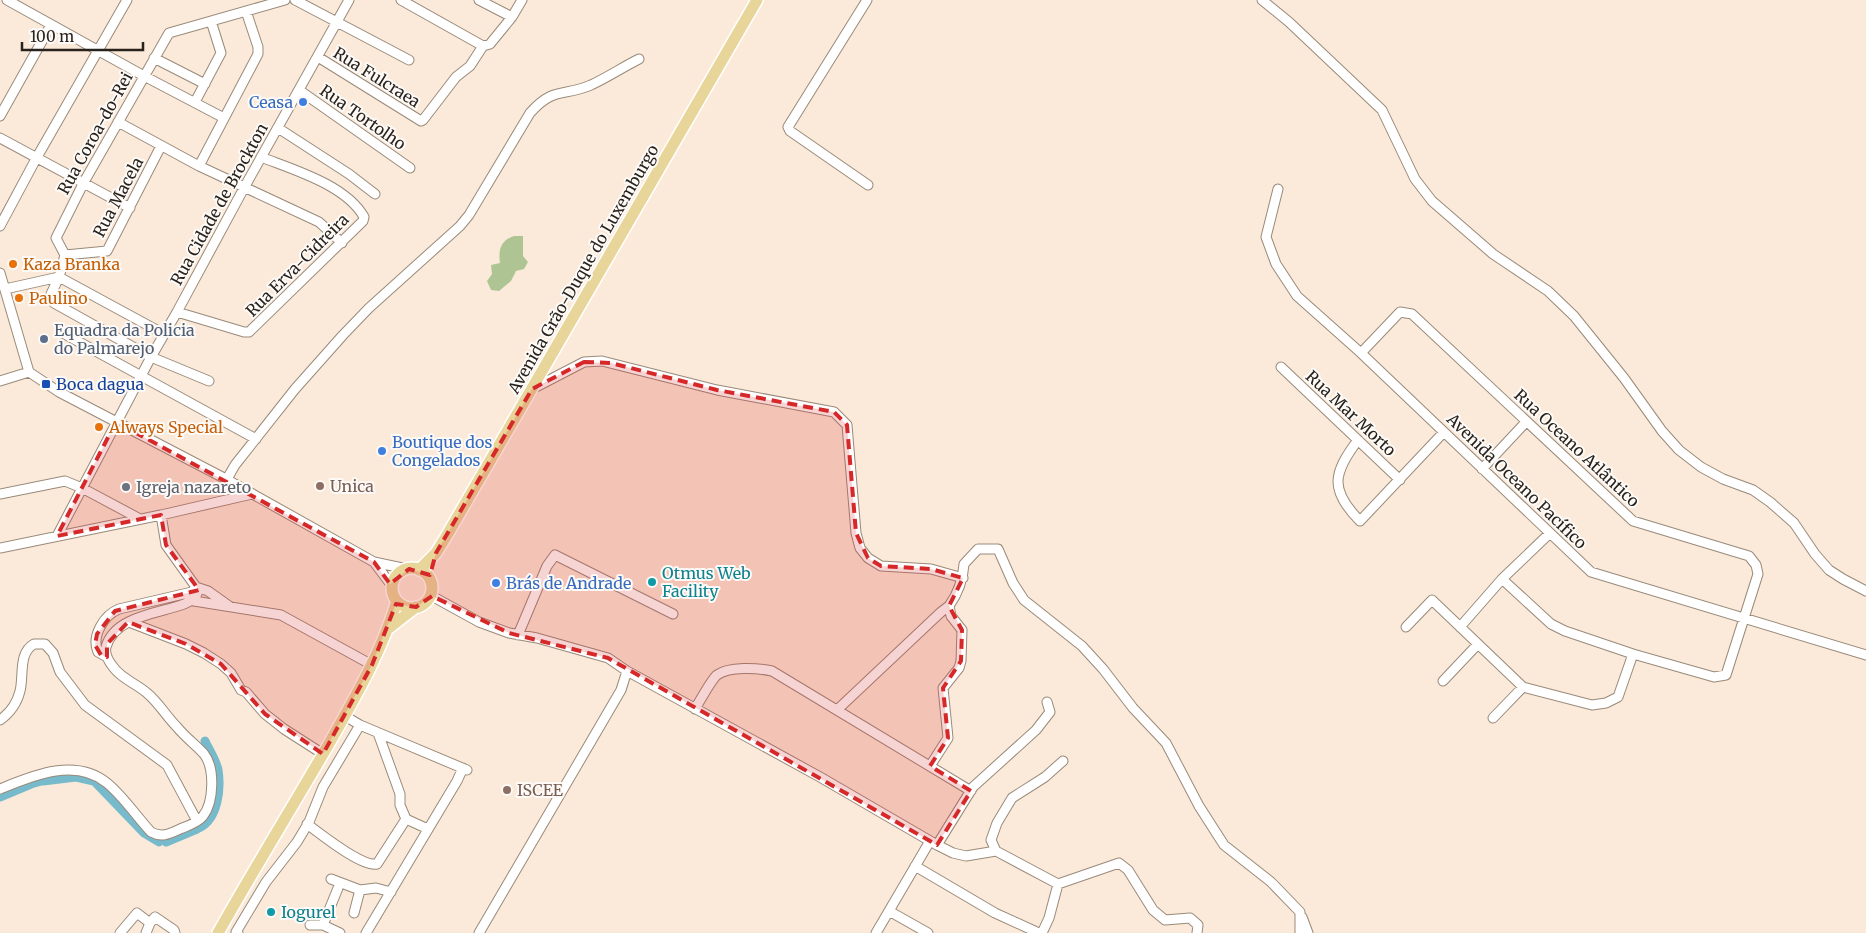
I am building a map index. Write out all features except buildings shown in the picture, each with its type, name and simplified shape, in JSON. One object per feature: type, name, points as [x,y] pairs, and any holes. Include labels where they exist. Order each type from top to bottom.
[{"type":"main road","name":"Avenida Grão-Duque do Luxemburgo","points":[[419,570],[436,553],[757,0]]},
{"type":"main road","name":"Avenida Grão-Duque do Luxemburgo","points":[[429,578],[436,553]]},
{"type":"main road","points":[[389,628],[424,603],[430,595],[429,578],[419,570],[407,569],[398,574],[392,586],[394,595],[397,601],[405,607],[416,607]]},
{"type":"main road","points":[[218,933],[345,716],[389,628],[397,601]]},
{"type":"street","points":[[7,0],[224,118]]},
{"type":"street","points":[[0,226],[97,50],[127,0]]},
{"type":"street","name":"Rua Coroa-do-Rei","points":[[65,255],[56,238],[84,182],[169,32],[285,0]]},
{"type":"street","points":[[295,0],[409,60]]},
{"type":"street","name":"Rua Cidade de Brockton","points":[[57,536],[151,357],[178,312],[244,188],[349,0]]},
{"type":"street","points":[[400,0],[483,46],[490,44],[512,17],[522,0]]},
{"type":"street","points":[[481,0],[512,17]]},
{"type":"street","points":[[867,0],[788,127],[790,131],[868,185]]},
{"type":"street","points":[[1262,0],[1289,22],[1382,110],[1415,179],[1432,201],[1493,254],[1548,291],[1574,316],[1624,378],[1662,431],[1679,450],[1701,467],[1723,479],[1753,490],[1770,502],[1794,523],[1815,554],[1829,570],[1866,591]]},
{"type":"street","points":[[199,166],[258,54],[258,48],[246,12]]},
{"type":"street","points":[[195,102],[221,53],[211,21]]},
{"type":"street","points":[[0,116],[51,25]]},
{"type":"street","name":"Rua Fulcraea","points":[[318,58],[420,121],[423,120],[456,77],[470,66],[483,46]]},
{"type":"street","points":[[154,58],[204,84]]},
{"type":"street","points":[[227,479],[235,465],[296,388],[369,308],[460,226],[469,215],[530,113],[539,103],[548,96],[559,92],[592,84],[639,58]]},
{"type":"street","name":"Rua Tortolho","points":[[299,90],[410,168]]},
{"type":"street","points":[[118,122],[199,166],[319,222],[342,243]]},
{"type":"street","points":[[278,128],[349,174],[376,194]]},
{"type":"street","points":[[0,138],[130,208]]},
{"type":"street","name":"Rua Macela","points":[[65,255],[107,251],[162,146]]},
{"type":"street","name":"Rua Erva-Cidreira","points":[[178,312],[249,332],[342,243],[362,221],[364,217],[359,207],[320,180],[261,157]]},
{"type":"street","name":"Avenida Oceano Pacífico","points":[[1278,189],[1266,238],[1276,264],[1297,296],[1361,353],[1591,572],[1744,620],[1866,655]]},
{"type":"street","points":[[65,255],[59,278],[51,294],[51,299],[54,303],[151,357],[208,381]]},
{"type":"street","points":[[0,273],[29,372],[59,392],[227,479],[374,562],[407,569]]},
{"type":"street","points":[[5,290],[59,278],[164,334]]},
{"type":"street","name":"Rua Oceano Atlântico","points":[[1361,353],[1400,312],[1412,314],[1633,521],[1749,556],[1756,565],[1758,574],[1726,675],[1714,677],[1633,654]]},
{"type":"street","points":[[60,332],[256,439]]},
{"type":"street","points":[[532,389],[584,362],[602,361],[717,390],[834,412],[847,426],[856,534],[860,548],[868,558],[881,566],[931,569],[963,578]]},
{"type":"street","name":"Rua Mar Morto","points":[[1281,367],[1400,480]]},
{"type":"street","points":[[0,381],[29,372]]},
{"type":"street","points":[[1482,469],[1526,422]]},
{"type":"street","points":[[1358,440],[1343,460],[1338,487],[1341,498],[1347,508],[1360,521],[1444,432]]},
{"type":"street","points":[[0,494],[65,481],[140,519]]},
{"type":"street","points":[[0,548],[252,494]]},
{"type":"street","points":[[161,515],[166,545],[196,587],[198,594],[194,601]]},
{"type":"street","points":[[1460,627],[1502,579],[1550,533]]},
{"type":"street","points":[[836,710],[949,606],[956,596],[963,578],[964,564],[978,549],[998,549],[1012,583],[1024,600],[1082,646],[1133,708],[1166,744],[1199,806],[1224,845],[1271,882],[1300,912],[1308,933]]},
{"type":"street","points":[[518,635],[547,566],[555,555],[673,614]]},
{"type":"street","points":[[374,562],[392,586]]},
{"type":"street","points":[[1406,627],[1432,600],[1523,687],[1592,705],[1606,703],[1618,697],[1633,654],[1565,631],[1551,624],[1502,579]]},
{"type":"street","points":[[196,587],[208,591],[230,607]]},
{"type":"street","points":[[0,790],[38,774],[65,770],[82,771],[97,776],[107,783],[155,834],[164,836],[197,821],[206,811],[212,790],[208,764],[204,755],[176,726],[157,702],[139,686],[118,673],[106,657],[98,652],[96,639],[100,628],[110,614],[120,609],[192,592],[196,587]]},
{"type":"street","points":[[430,595],[479,622],[509,633],[537,638],[608,658],[627,671],[820,777],[953,853],[966,856],[996,851],[1058,884],[1119,863],[1128,870],[1153,910],[1165,920],[1190,918],[1198,925],[1197,933]]},
{"type":"street","points":[[106,657],[107,644],[116,631],[129,622],[194,601],[281,615],[372,665]]},
{"type":"street","points":[[930,766],[948,738],[944,688],[959,668],[961,662],[962,630],[951,616],[949,606]]},
{"type":"street","points":[[129,622],[186,644],[216,660],[231,673],[241,690],[246,692],[265,714],[284,730],[323,754]]},
{"type":"street","points":[[0,720],[12,708],[19,694],[25,652],[34,644],[44,644],[54,653],[60,672],[85,705],[167,765],[197,821]]},
{"type":"street","points":[[1443,681],[1478,644]]},
{"type":"street","points":[[695,709],[717,675],[735,669],[759,668],[772,671],[970,791]]},
{"type":"street","points":[[483,932],[621,690],[627,671]]},
{"type":"street","points":[[1493,718],[1523,687]]},
{"type":"street","points":[[876,933],[915,866],[970,791],[1036,730],[1050,712],[1047,702]]},
{"type":"street","points":[[345,716],[378,733],[465,769],[366,933]]},
{"type":"street","points":[[238,933],[236,932],[243,919],[266,882],[297,842],[323,787],[360,725]]},
{"type":"street","points":[[378,733],[400,794],[400,805],[406,819],[428,829]]},
{"type":"street","points":[[996,851],[991,840],[997,823],[1012,798],[1045,777],[1063,761]]},
{"type":"street","points":[[307,824],[351,855],[373,865],[377,864],[406,819]]},
{"type":"street","points":[[915,866],[995,913],[1040,933],[1049,918],[1058,884]]},
{"type":"street","points":[[331,880],[360,890],[376,888],[391,892]]},
{"type":"street","points":[[323,925],[338,888]]},
{"type":"street","points":[[354,913],[360,890]]},
{"type":"street","points":[[889,911],[928,933]]},
{"type":"street","points":[[1300,912],[1300,933]]},
{"type":"street","points":[[120,933],[137,913],[150,923]]},
{"type":"street","points":[[146,933],[150,923],[156,917],[174,930],[175,933]]},
{"type":"street","points":[[310,925],[323,925],[340,933]]},
{"type":"highlighted area","points":[[584,362],[611,363],[717,390],[834,412],[847,425],[856,533],[868,558],[881,566],[931,569],[963,578],[949,606],[962,630],[961,661],[943,688],[948,738],[930,766],[971,791],[937,845],[608,658],[509,633],[432,596],[416,607],[396,604],[372,665],[323,754],[265,714],[221,664],[186,644],[128,622],[107,644],[107,657],[101,655],[95,645],[97,634],[115,611],[199,590],[166,545],[161,515],[57,536],[116,422],[374,562],[390,584],[409,569],[430,575],[436,553],[532,389]]},
{"type":"green space","points":[[514,236],[523,236],[523,256],[528,262],[524,269],[516,271],[511,281],[499,291],[491,290],[487,281],[492,274],[491,265],[500,263],[501,246],[506,240]]},
{"type":"waterway","points":[[199,828],[205,824],[214,811],[219,786],[217,766],[205,741]]},
{"type":"waterway","points":[[43,781],[76,777],[94,781],[144,833],[159,842]]},
{"type":"waterway","points":[[0,797],[41,781]]},
{"type":"waterway","points":[[166,842],[197,829]]},
{"type":"place","name":"Ceasa","points":[[303,102]]},
{"type":"place","name":"Kaza Branka","points":[[13,264]]},
{"type":"place","name":"Paulino","points":[[19,298]]},
{"type":"place","name":"Equadra da Policia do Palmarejo","points":[[44,339]]},
{"type":"place","name":"Boca dagua","points":[[46,384]]},
{"type":"place","name":"Always Special","points":[[99,427]]},
{"type":"place","name":"Boutique dos Congelados","points":[[382,451]]},
{"type":"place","name":"Unica","points":[[320,486]]},
{"type":"place","name":"Igreja nazareto","points":[[126,487]]},
{"type":"place","name":"Otmus Web Facility","points":[[652,582]]},
{"type":"place","name":"Brás de Andrade","points":[[496,583]]},
{"type":"place","name":"ISCEE","points":[[507,790]]},
{"type":"place","name":"Iogurel","points":[[271,912]]}]
